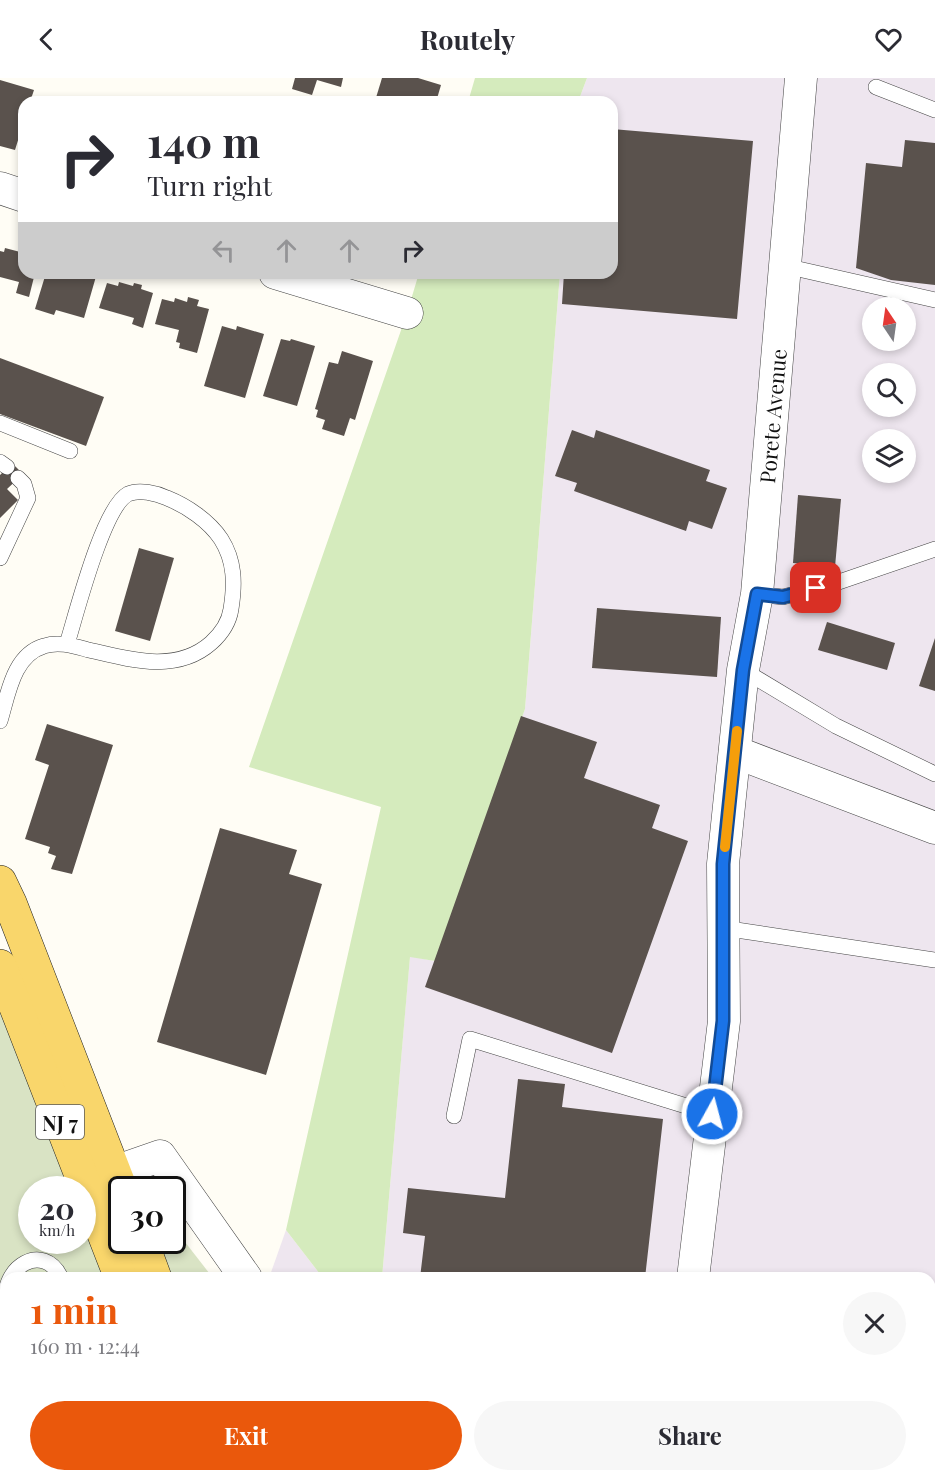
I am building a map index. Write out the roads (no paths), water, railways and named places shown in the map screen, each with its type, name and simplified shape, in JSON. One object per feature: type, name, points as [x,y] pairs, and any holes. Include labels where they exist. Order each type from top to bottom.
[{"type":"main road","name":"NJ 7","points":[[0,882],[116,1176]]},
{"type":"main road","name":"NJ 7","points":[[0,966],[119,1272]]},
{"type":"main road","points":[[146,1254],[153,1272]]},
{"type":"street","name":"Porete Avenue","points":[[694,1272],[723,1021],[723,864],[743,670],[757,594],[801,78]]},
{"type":"street","points":[[0,189],[18,194]]},
{"type":"street","points":[[294,279],[407,314]]},
{"type":"street","points":[[735,752],[935,828]]},
{"type":"street","points":[[128,1176],[160,1156],[174,1176]]},
{"type":"street","points":[[186,1193],[242,1272]]},
{"type":"lane","points":[[876,87],[935,110]]},
{"type":"lane","points":[[785,266],[935,300]]},
{"type":"lane","points":[[0,423],[70,451]]},
{"type":"lane","points":[[0,558],[28,498],[24,484],[9,469]]},
{"type":"lane","points":[[0,721],[13,676],[24,659],[44,646],[67,644],[145,663],[179,659],[206,648],[225,626],[231,612],[233,566],[220,537],[195,514],[166,497],[144,492],[130,493],[121,499],[108,519],[102,535],[67,644]]},
{"type":"lane","points":[[757,594],[783,597],[833,584],[935,549]]},
{"type":"lane","points":[[743,670],[836,726],[935,774]]},
{"type":"lane","points":[[723,928],[935,960]]},
{"type":"lane","points":[[454,1116],[470,1039],[712,1114]]},
{"type":"lane","points":[[9,1272],[23,1262],[33,1260],[43,1261],[53,1266],[57,1272]]}]
